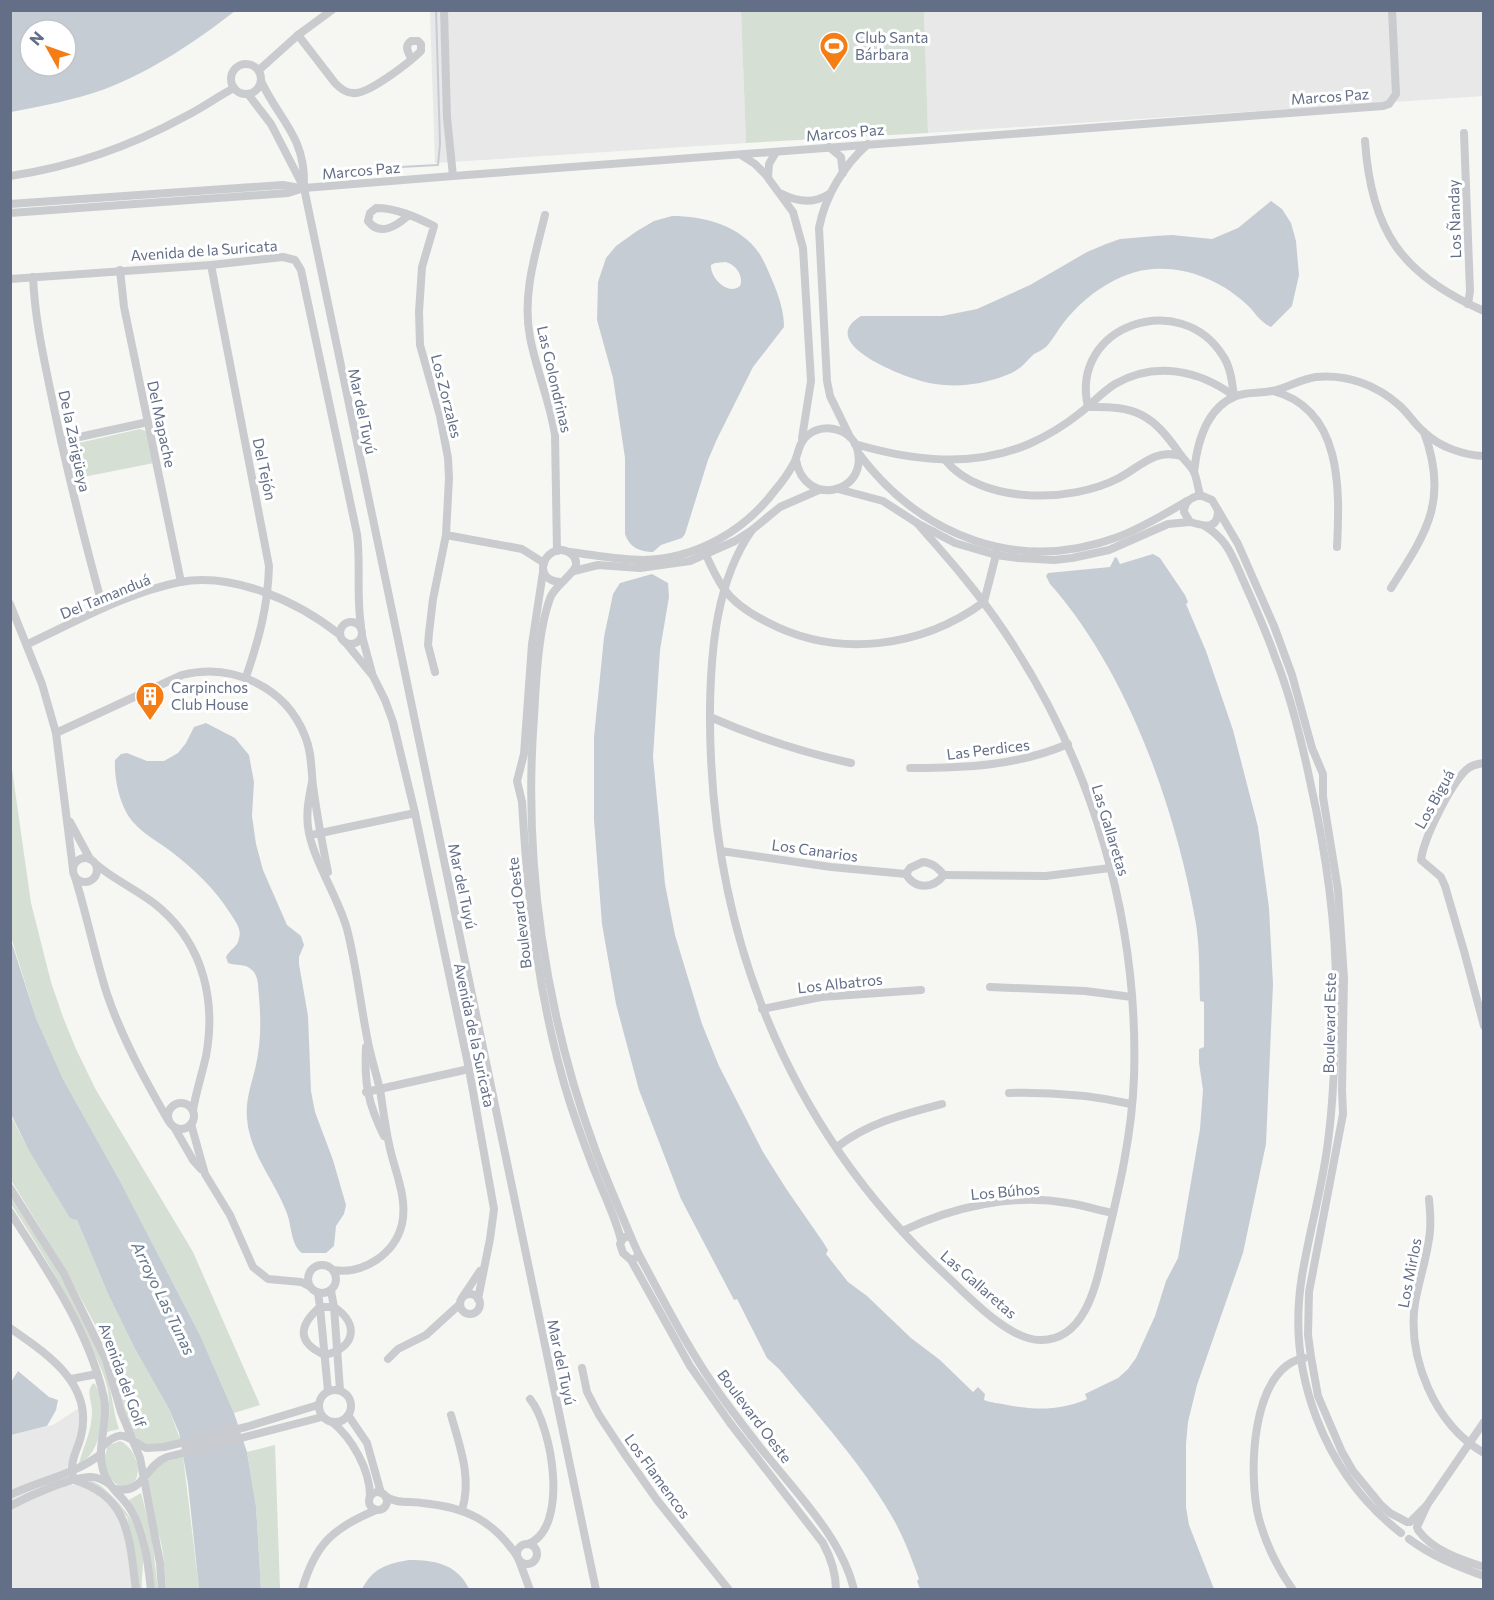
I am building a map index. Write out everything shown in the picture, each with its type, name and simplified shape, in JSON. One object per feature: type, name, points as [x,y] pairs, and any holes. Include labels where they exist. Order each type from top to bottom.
[{"type":"street","points":[[259,70],[298,35],[332,10]]},
{"type":"street","points":[[444,10],[447,118],[453,176]]},
{"type":"street","name":"Marcos Paz","points":[[304,188],[1389,104],[1396,94],[1392,10]]},
{"type":"street","points":[[298,35],[341,90],[348,93],[362,92],[411,58]]},
{"type":"street","points":[[259,70],[246,63],[237,66],[231,79],[234,88],[240,93],[248,94],[257,90],[261,81]]},
{"type":"street","points":[[259,70],[261,81],[292,132],[301,154],[304,188]]},
{"type":"street","points":[[10,176],[62,166],[107,152],[177,121],[234,88]]},
{"type":"street","points":[[248,94],[271,124],[304,188]]},
{"type":"street","name":"Los Ñanday","points":[[1464,133],[1470,291],[1468,304]]},
{"type":"street","points":[[1365,141],[1368,180],[1378,211],[1391,238],[1408,261],[1432,284],[1484,311]]},
{"type":"street","points":[[543,567],[548,557],[557,551],[644,560],[722,548],[752,530],[780,507],[819,490],[837,489],[883,501],[917,523],[955,543],[1036,559],[1072,558],[1109,550],[1168,524],[1190,522],[1205,526],[1212,525],[1216,521],[1218,510],[1212,500],[1200,495],[1136,530],[1101,542],[1058,550],[997,551],[921,515],[885,485],[859,453],[830,396],[826,381],[819,246],[822,214],[831,193],[852,159],[868,144]]},
{"type":"street","points":[[829,147],[841,157],[843,174]]},
{"type":"street","points":[[768,178],[769,164],[776,152]]},
{"type":"street","points":[[741,155],[755,164],[782,194],[793,212],[803,248],[811,381],[802,440],[797,450],[796,460],[797,470],[802,479],[819,490]]},
{"type":"street","points":[[10,204],[283,185],[304,188]]},
{"type":"street","points":[[10,213],[288,193],[304,188]]},
{"type":"street","name":"Mar del Tuyú","points":[[304,188],[596,1590]]},
{"type":"street","points":[[782,194],[803,201],[820,199],[831,193]]},
{"type":"street","name":"Las Golondrinas","points":[[545,215],[531,271],[527,306],[530,335],[555,435],[557,551]]},
{"type":"street","name":"Los Zorzales","points":[[408,216],[434,226],[421,273],[419,330],[448,458],[449,499],[446,534],[428,645],[435,672]]},
{"type":"street","name":"Avenida de la Suricata","points":[[10,279],[211,265],[283,257],[295,260],[301,270],[357,534],[358,609],[363,636],[373,676],[393,722],[415,813],[470,1069],[494,1209],[478,1310],[443,1321]]},
{"type":"street","name":"Del Tejón","points":[[211,265],[269,566],[268,594],[259,637],[246,677]]},
{"type":"street","name":"Del Mapache","points":[[120,270],[124,307],[182,582]]},
{"type":"street","name":"De la Zarigüeya","points":[[33,277],[35,319],[61,441],[79,521],[104,608]]},
{"type":"street","points":[[1088,407],[1084,385],[1090,363],[1097,351],[1118,332],[1141,322],[1153,320],[1174,321],[1209,339],[1224,358],[1232,379],[1234,396]]},
{"type":"street","points":[[802,440],[809,434],[826,428],[835,428],[853,441],[904,457],[945,460],[989,456],[1029,444],[1064,424],[1115,385],[1134,376],[1155,372],[1179,372],[1202,376],[1234,396]]},
{"type":"street","points":[[1272,391],[1315,377],[1355,380],[1389,396],[1424,432],[1449,448],[1484,456]]},
{"type":"street","points":[[1200,495],[1194,472],[1196,452],[1204,428],[1214,413],[1234,396],[1257,391],[1285,394],[1305,407],[1319,421],[1327,438],[1338,504],[1338,547]]},
{"type":"street","points":[[1088,407],[1118,407],[1148,418],[1165,432],[1194,472]]},
{"type":"street","points":[[61,441],[148,422]]},
{"type":"street","points":[[1391,588],[1424,535],[1432,510],[1434,472],[1424,432]]},
{"type":"street","points":[[837,489],[852,479],[857,471],[859,453]]},
{"type":"street","points":[[945,460],[955,470],[988,487],[1029,496],[1047,496],[1069,494],[1119,479],[1153,456],[1172,453],[1181,456]]},
{"type":"street","points":[[446,534],[522,549],[543,567],[549,580],[560,582],[574,571],[598,565],[640,568],[690,561],[759,510],[796,460]]},
{"type":"street","points":[[1188,500],[1184,512],[1190,522]]},
{"type":"street","name":"Boulevard Este","points":[[1218,510],[1239,544],[1261,594],[1287,676],[1323,774],[1323,797],[1334,890],[1343,1108],[1341,1129],[1317,1228],[1302,1276],[1299,1324],[1306,1358],[1318,1396],[1341,1452],[1381,1505],[1390,1514],[1413,1525],[1422,1536],[1440,1549],[1484,1567]]},
{"type":"street","name":"Las Gallaretas","points":[[752,530],[732,563],[724,590],[713,661],[710,764],[721,851],[733,917],[745,962],[762,1009],[800,1086],[837,1148],[880,1207],[972,1299],[1010,1329],[1028,1339],[1048,1340],[1072,1329],[1083,1315],[1102,1259],[1122,1178],[1134,1079],[1132,997],[1124,929],[1094,812],[1068,744],[1006,633],[984,602],[917,523]]},
{"type":"street","name":"Boulevard Este","points":[[1205,526],[1217,534],[1231,553],[1287,676],[1334,890]]},
{"type":"street","points":[[705,551],[724,590],[757,617],[797,635],[844,645],[893,642],[916,637],[958,620],[984,602],[997,551]]},
{"type":"street","points":[[570,552],[576,561],[574,571]]},
{"type":"street","name":"Boulevard Oeste","points":[[543,567],[524,754],[517,786],[538,905],[543,967],[558,1023],[566,1074],[595,1150],[621,1240],[621,1249],[631,1260],[699,1362],[734,1421],[811,1517],[846,1568],[854,1590]]},
{"type":"street","name":"Del Tamanduá","points":[[28,644],[144,592],[182,582],[199,581],[228,584],[268,594],[303,608],[329,627]]},
{"type":"street","name":"Boulevard Oeste","points":[[529,853],[534,668],[547,610],[560,582]]},
{"type":"street","points":[[1251,597],[1261,594]]},
{"type":"street","points":[[10,604],[28,644],[56,733],[74,873],[108,996],[139,1066],[171,1124],[230,1215],[253,1267],[268,1278],[302,1282],[318,1293],[327,1293],[348,1271]]},
{"type":"street","name":"Avenida de la Suricata","points":[[352,621],[358,609]]},
{"type":"street","points":[[329,627],[343,626],[352,621],[361,626]]},
{"type":"street","points":[[340,635],[343,626]]},
{"type":"street","name":"Avenida de la Suricata","points":[[329,627],[340,635],[373,676]]},
{"type":"street","points":[[346,643],[356,643],[363,636]]},
{"type":"street","points":[[56,733],[182,675],[197,671],[217,671],[246,677],[277,697],[296,718],[306,738],[320,833],[331,887]]},
{"type":"street","points":[[710,717],[768,741],[851,763]]},
{"type":"street","name":"Las Perdices","points":[[910,768],[966,767],[1026,759],[1043,755],[1068,744]]},
{"type":"street","points":[[1307,768],[1310,763],[1318,762]]},
{"type":"street","name":"Los Biguá","points":[[1484,763],[1469,768],[1462,775],[1433,824],[1421,860],[1441,877],[1445,886],[1484,1026]]},
{"type":"street","points":[[519,774],[524,772],[532,777]]},
{"type":"street","points":[[309,1286],[309,1274],[312,1269],[320,1265],[333,1270],[348,1271],[369,1265],[382,1257],[392,1246],[402,1224],[403,1202],[388,1144],[347,929],[309,835],[308,802],[312,782]]},
{"type":"street","points":[[1310,783],[1317,786],[1323,784]]},
{"type":"street","points":[[519,793],[526,794],[531,789]]},
{"type":"street","points":[[309,835],[415,813]]},
{"type":"street","points":[[67,816],[94,862],[166,914],[190,942],[197,956],[208,994],[210,1017],[206,1058],[196,1090],[194,1117],[191,1124],[185,1128],[171,1124]]},
{"type":"street","name":"Los Canarios","points":[[721,851],[831,867],[906,874],[915,885],[922,886],[934,884],[944,875],[1046,876],[1110,868]]},
{"type":"street","points":[[74,873],[79,859],[94,862]]},
{"type":"street","points":[[80,893],[96,876],[94,862]]},
{"type":"street","name":"Los Canarios","points":[[906,874],[910,868],[923,862],[934,865],[944,875]]},
{"type":"street","points":[[74,873],[81,881],[117,880]]},
{"type":"street","points":[[990,987],[1053,989],[1132,997]]},
{"type":"street","name":"Los Albatros","points":[[762,1009],[821,997],[921,990]]},
{"type":"street","name":"Boulevard Este","points":[[1317,1228],[1328,1147],[1340,998]]},
{"type":"street","points":[[367,1038],[364,1073],[366,1092],[388,1144]]},
{"type":"street","points":[[366,1092],[470,1069]]},
{"type":"street","points":[[171,1124],[168,1112],[172,1106],[181,1103],[196,1090]]},
{"type":"street","points":[[1009,1094],[1039,1092],[1081,1095],[1131,1104]]},
{"type":"street","points":[[156,1098],[172,1106]]},
{"type":"street","points":[[181,1103],[193,1110]]},
{"type":"street","points":[[837,1148],[861,1130],[883,1121],[942,1104]]},
{"type":"street","points":[[1330,1108],[1335,1106],[1343,1108]]},
{"type":"street","points":[[191,1124],[205,1174]]},
{"type":"street","points":[[1329,1127],[1341,1129]]},
{"type":"street","name":"Boulevard Oeste","points":[[604,1183],[662,1307]]},
{"type":"street","name":"Avenida del Golf","points":[[10,1188],[59,1266],[106,1360],[121,1412],[140,1458],[160,1563],[162,1590]]},
{"type":"street","name":"Los Mirlos","points":[[1429,1199],[1430,1233],[1415,1303],[1417,1352],[1428,1387],[1445,1417],[1469,1444],[1484,1453]]},
{"type":"street","name":"Los Búhos","points":[[902,1231],[950,1212],[1021,1200],[1067,1203],[1113,1213]]},
{"type":"street","name":"Avenida del Golf","points":[[10,1212],[66,1303],[97,1374],[104,1396],[107,1418],[101,1451],[102,1468],[111,1486],[126,1502],[136,1520],[142,1536],[150,1590]]},
{"type":"street","points":[[621,1240],[631,1238]]},
{"type":"street","points":[[631,1260],[639,1255]]},
{"type":"street","name":"Avenida de la Suricata","points":[[388,1359],[398,1349],[426,1335],[460,1304],[484,1263]]},
{"type":"street","points":[[333,1270],[337,1278],[334,1287],[334,1307],[340,1390]]},
{"type":"street","points":[[290,1281],[309,1274]]},
{"type":"street","points":[[318,1293],[328,1391]]},
{"type":"street","points":[[465,1295],[471,1294],[478,1299]]},
{"type":"street","points":[[460,1304],[464,1312],[470,1314]]},
{"type":"street","points":[[320,1307],[334,1307],[350,1323],[351,1332],[344,1348],[325,1355],[308,1345],[304,1336],[304,1327],[307,1319],[320,1307]]},
{"type":"street","points":[[10,1328],[56,1363],[71,1379],[81,1400],[83,1428],[72,1460],[73,1476]]},
{"type":"street","points":[[1293,1590],[1277,1564],[1264,1534],[1255,1502],[1253,1472],[1256,1438],[1267,1395],[1279,1372],[1306,1358]]},
{"type":"street","name":"Boulevard Este","points":[[1306,1358],[1304,1377],[1318,1424],[1349,1481],[1375,1512],[1426,1551],[1445,1562],[1484,1576]]},
{"type":"street","name":"Los Flamencos","points":[[582,1368],[591,1400],[626,1456],[729,1590]]},
{"type":"street","points":[[71,1379],[97,1374]]},
{"type":"street","points":[[322,1417],[318,1405],[321,1396],[328,1391],[340,1390],[349,1397],[351,1402],[348,1415],[342,1420],[332,1422]]},
{"type":"street","points":[[530,1399],[540,1413],[553,1474],[553,1502],[548,1525],[536,1557],[530,1587]]},
{"type":"street","points":[[10,1495],[47,1479],[73,1476],[89,1477],[123,1491],[132,1489],[159,1460],[318,1405]]},
{"type":"street","points":[[348,1415],[369,1448],[386,1502],[380,1508]]},
{"type":"street","points":[[451,1415],[467,1479],[467,1495],[462,1510]]},
{"type":"street","points":[[10,1506],[73,1476],[116,1436],[132,1439],[142,1447],[151,1450],[322,1417],[332,1422],[345,1436],[358,1456],[370,1486],[371,1507],[380,1508]]},
{"type":"street","points":[[1413,1525],[1402,1525],[1405,1536],[1414,1537],[1413,1525],[1484,1422]]},
{"type":"street","points":[[358,1456],[369,1448]]},
{"type":"street","points":[[73,1476],[97,1490],[114,1505],[122,1516],[129,1539],[136,1590]]},
{"type":"street","points":[[356,1518],[366,1508],[370,1497],[375,1492],[383,1494],[390,1500],[419,1502],[462,1510],[475,1516],[506,1540],[518,1558],[530,1587]]},
{"type":"street","points":[[302,1590],[308,1566],[334,1532],[356,1518],[402,1502]]},
{"type":"street","name":"Boulevard Oeste","points":[[811,1517],[832,1559],[836,1575],[836,1590]]},
{"type":"street","points":[[518,1558],[520,1547],[538,1539],[548,1525]]},
{"type":"street","points":[[506,1540],[533,1547],[536,1557]]},
{"type":"street","points":[[518,1558],[528,1564],[536,1557]]},
{"type":"street","points":[[145,1590],[147,1562]]},
{"type":"shaded area","points":[[430,11],[741,11],[746,143],[435,163]]},
{"type":"shaded area","name":"Club Santa Bárbara","points":[[741,11],[924,11],[928,133],[746,143]]},
{"type":"shaded area","points":[[924,11],[1483,11],[1483,96],[928,133]]},
{"type":"shaded area","points":[[140,429],[148,432],[154,463],[73,479],[66,453],[70,445]]},
{"type":"shaded area","points":[[10,755],[31,903],[51,982],[63,1017],[96,1090],[193,1252],[260,1405],[234,1413],[200,1335],[120,1181],[63,1079],[36,1018],[11,937]]},
{"type":"shaded area","points":[[10,1114],[28,1149],[77,1220],[108,1294],[135,1349],[169,1409],[180,1439],[154,1447],[140,1441],[133,1434],[126,1420],[111,1362],[99,1332],[64,1267],[11,1180]]},
{"type":"shaded area","points":[[10,1196],[62,1278],[85,1321],[107,1374],[119,1429],[107,1432],[109,1396],[100,1367],[72,1307],[11,1204]]},
{"type":"shaded area","points":[[94,1383],[101,1402],[101,1427],[93,1450],[79,1463],[91,1425],[92,1411],[89,1392]]},
{"type":"shaded area","points":[[82,1406],[79,1429],[67,1468],[72,1485],[79,1485],[95,1492],[115,1511],[124,1529],[132,1589],[11,1590],[11,1435],[53,1425]]},
{"type":"shaded area","points":[[120,1441],[130,1449],[138,1467],[136,1480],[125,1488],[117,1485],[111,1479],[105,1461],[109,1445]]},
{"type":"shaded area","points":[[275,1445],[280,1589],[261,1589],[256,1506],[247,1452]]},
{"type":"shaded area","points":[[183,1456],[199,1589],[166,1589],[162,1547],[149,1502],[147,1485],[155,1469]]},
{"type":"shaded area","points":[[87,1480],[98,1484],[108,1492],[135,1526],[141,1543],[143,1561],[142,1589],[138,1589],[127,1517],[108,1495]]},
{"type":"shaded area","points":[[141,1493],[151,1531],[158,1589],[154,1589],[145,1532],[129,1500]]},
{"type":"water","points":[[11,10],[235,10],[173,55],[140,74],[105,89],[11,112]]},
{"type":"water","points":[[1271,201],[1282,209],[1291,223],[1296,241],[1299,275],[1292,306],[1271,327],[1263,322],[1248,305],[1213,281],[1178,270],[1153,269],[1128,274],[1104,286],[1082,303],[1046,347],[1034,354],[1021,367],[1005,376],[981,383],[936,384],[903,375],[869,359],[848,338],[849,327],[861,316],[942,316],[977,309],[1030,285],[1087,252],[1120,239],[1172,235],[1212,239],[1238,228]]},
{"type":"water","points":[[672,216],[684,216],[708,220],[742,235],[759,253],[767,268],[781,304],[784,327],[753,367],[717,439],[708,460],[685,534],[682,538],[661,545],[653,552],[636,548],[625,534],[625,458],[613,378],[597,320],[598,282],[606,258],[616,246],[654,221]],"holes":[[[715,263],[730,263],[736,268],[741,278],[740,286],[735,289],[721,284],[711,270],[711,265]]]},
{"type":"water","points":[[1153,554],[1160,558],[1185,595],[1188,602],[1186,604],[1206,651],[1233,730],[1258,827],[1269,908],[1273,984],[1266,1144],[1243,1253],[1197,1385],[1188,1422],[1186,1444],[1186,1507],[1189,1525],[1214,1589],[920,1589],[917,1581],[919,1579],[903,1538],[879,1496],[838,1440],[779,1369],[767,1358],[737,1299],[734,1300],[681,1199],[639,1090],[616,1004],[602,924],[594,820],[594,737],[604,637],[613,594],[620,583],[652,574],[668,583],[669,597],[660,650],[653,757],[665,884],[675,935],[702,1024],[719,1066],[763,1152],[828,1250],[826,1254],[848,1282],[867,1296],[911,1338],[940,1360],[973,1392],[978,1387],[985,1394],[984,1400],[1017,1407],[1047,1408],[1067,1406],[1087,1399],[1085,1394],[1118,1378],[1136,1358],[1155,1316],[1166,1281],[1178,1258],[1200,1129],[1203,1090],[1199,1049],[1204,1047],[1204,1002],[1200,1001],[1196,924],[1176,835],[1145,744],[1125,700],[1103,658],[1046,576],[1048,573],[1110,567],[1115,557],[1120,564]]},
{"type":"water","points":[[206,723],[235,738],[249,755],[254,782],[252,816],[263,870],[287,925],[301,936],[304,945],[299,964],[308,1016],[311,1091],[315,1112],[333,1160],[346,1205],[344,1214],[336,1226],[334,1246],[326,1253],[302,1253],[298,1249],[286,1211],[257,1155],[249,1132],[247,1105],[259,1048],[260,1006],[255,974],[250,968],[228,963],[226,957],[238,941],[240,931],[238,925],[204,880],[181,859],[137,827],[128,816],[119,792],[115,760],[121,754],[127,753],[147,761],[164,761],[178,753],[194,727]]},
{"type":"water","name":"Arroyo Las Tunas","points":[[10,937],[36,1018],[63,1079],[120,1181],[200,1335],[234,1413],[247,1452],[256,1506],[261,1589],[199,1589],[188,1484],[179,1433],[169,1409],[135,1349],[108,1294],[77,1220],[70,1218],[28,1149],[11,1114]]},
{"type":"water","points":[[18,1371],[49,1397],[58,1400],[56,1410],[47,1426],[11,1435],[11,1382]]},
{"type":"water","points":[[409,1560],[444,1565],[458,1574],[469,1589],[362,1589],[371,1576],[381,1568]]},
{"type":"waterway","points":[[362,169],[438,165],[440,144],[436,10]]},
{"type":"place","name":"Club Santa Bárbara","points":[[834,72]]},
{"type":"place","name":"Carpinchos Club House","points":[[150,722]]}]
